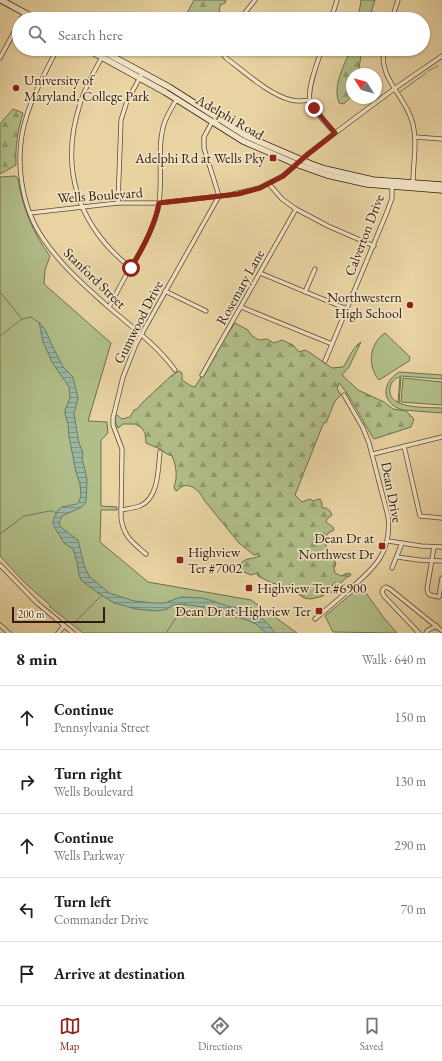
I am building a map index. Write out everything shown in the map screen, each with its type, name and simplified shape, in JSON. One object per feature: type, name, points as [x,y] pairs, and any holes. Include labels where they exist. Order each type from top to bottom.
[{"type":"main road","points":[[2,2],[23,12]]},
{"type":"main road","name":"Adelphi Road","points":[[106,56],[169,87],[246,136],[301,160],[325,169],[373,180],[392,184],[442,190]]},
{"type":"main road","name":"Adelphi Road","points":[[142,75],[212,122],[247,143],[320,173],[374,185],[413,182],[442,185]]},
{"type":"street","points":[[246,12],[255,0]]},
{"type":"street","points":[[333,12],[337,0]]},
{"type":"street","points":[[394,12],[398,0]]},
{"type":"street","points":[[0,58],[12,36]]},
{"type":"street","name":"Stanford Street","points":[[54,56],[34,96],[25,118],[21,150],[21,172],[30,213],[39,233],[55,256],[76,278],[162,354],[175,370]]},
{"type":"street","points":[[104,56],[82,99],[72,139],[71,155],[73,174],[81,206],[90,225],[102,241],[131,268]]},
{"type":"street","points":[[224,56],[269,89],[291,100],[299,102],[310,100]]},
{"type":"street","points":[[320,56],[310,91],[310,100],[314,108],[335,133]]},
{"type":"street","points":[[382,56],[383,66],[394,89],[411,118],[415,136],[413,182]]},
{"type":"street","name":"Wells Boulevard","points":[[30,213],[81,206],[118,203],[159,203],[219,196],[245,192],[269,184],[283,176],[335,133],[394,89],[442,56]]},
{"type":"street","points":[[118,203],[121,120],[127,101],[142,75]]},
{"type":"street","points":[[109,307],[141,252],[150,233],[159,203],[163,129],[169,113],[177,99]]},
{"type":"street","points":[[212,122],[204,137],[204,148],[219,196]]},
{"type":"street","points":[[415,136],[442,139]]},
{"type":"street","points":[[269,184],[279,196],[296,209],[328,226],[374,246]]},
{"type":"street","name":"Calverton Drive","points":[[325,361],[390,205],[392,198],[392,184]]},
{"type":"street","name":"Gumwood Drive","points":[[146,554],[124,533],[121,522],[122,449],[113,425],[113,418],[118,395],[128,363],[141,335],[219,196]]},
{"type":"street","name":"Rosemary Lane","points":[[202,374],[296,209]]},
{"type":"street","points":[[305,292],[314,269]]},
{"type":"street","points":[[260,273],[347,309]]},
{"type":"street","points":[[165,291],[206,311]]},
{"type":"street","points":[[241,307],[332,344]]},
{"type":"street","name":"Dean Drive","points":[[315,619],[368,574],[381,557],[388,541],[388,516],[373,454],[363,428],[344,395]]},
{"type":"street","points":[[373,454],[442,437]]},
{"type":"street","points":[[404,446],[420,516],[442,518]]},
{"type":"street","points":[[121,510],[140,506],[152,495],[155,486],[160,452]]},
{"type":"street","points":[[388,541],[402,544],[442,547]]},
{"type":"street","points":[[392,568],[402,544]]},
{"type":"street","points":[[434,547],[427,590],[430,595],[439,597],[442,578]]},
{"type":"street","points":[[397,557],[442,561]]},
{"type":"street","points":[[0,565],[26,593],[73,633]]},
{"type":"street","points":[[419,633],[384,596],[382,592],[384,588],[390,588],[442,631]]},
{"type":"street","points":[[0,625],[9,633]]},
{"type":"street","points":[[58,633],[64,626]]},
{"type":"street","points":[[426,633],[428,630],[437,626]]},
{"type":"green space","points":[[194,0],[226,0],[225,3],[220,5],[219,12],[188,12]]},
{"type":"green space","points":[[361,0],[375,0],[371,12],[359,12]]},
{"type":"green space","points":[[347,56],[361,56],[359,68],[346,68],[346,102],[344,104],[339,103],[337,96],[338,82]]},
{"type":"green space","points":[[13,109],[23,113],[17,138],[16,165],[0,174],[0,124]]},
{"type":"green space","points":[[15,176],[18,178],[22,199],[33,229],[50,256],[45,270],[44,284],[111,343],[88,421],[107,422],[108,433],[101,440],[101,506],[117,507],[117,510],[101,510],[100,542],[148,582],[251,600],[297,633],[83,633],[50,607],[50,605],[24,582],[0,556],[0,177]]},
{"type":"green space","points":[[235,323],[248,330],[252,336],[259,340],[267,339],[274,343],[282,340],[293,345],[299,352],[305,350],[309,352],[332,368],[343,367],[353,350],[361,342],[349,367],[342,375],[358,390],[384,402],[393,409],[406,411],[414,419],[411,427],[374,439],[349,396],[339,383],[337,389],[341,395],[335,401],[326,423],[324,422],[295,495],[302,502],[310,499],[313,501],[320,499],[322,508],[326,508],[330,511],[332,515],[326,522],[333,527],[334,530],[328,533],[326,546],[336,563],[334,569],[335,573],[341,576],[348,573],[351,574],[341,583],[334,583],[331,593],[325,593],[323,596],[311,599],[304,598],[288,587],[272,583],[258,576],[257,573],[251,575],[244,572],[241,567],[242,562],[259,556],[258,554],[254,555],[239,543],[196,489],[184,486],[177,491],[175,490],[174,486],[176,471],[172,456],[146,443],[145,433],[141,427],[135,424],[123,424],[118,428],[115,420],[117,415],[122,419],[130,417],[134,410],[137,409],[171,376],[179,371],[182,373],[182,380],[195,387],[224,338]]},
{"type":"green space","points":[[385,333],[410,357],[409,361],[379,380],[375,374],[371,362],[373,349]]},
{"type":"green space","points":[[399,372],[442,375],[442,379],[401,376],[399,403],[409,406],[442,408],[442,413],[403,410],[391,403],[387,398],[386,393],[389,382]],"holes":[[[400,377],[398,402],[394,400],[391,395],[390,388],[391,384],[396,378]]]},
{"type":"green space","points":[[403,378],[442,382],[442,405],[401,402]]},
{"type":"green space","points":[[361,586],[397,633],[333,632],[325,616]]},
{"type":"shaded area","points":[[39,322],[46,331],[63,367],[73,377],[78,398],[74,414],[87,479],[86,502],[82,507],[62,516],[59,523],[63,529],[78,540],[84,565],[89,576],[109,593],[134,601],[165,603],[181,597],[203,598],[235,607],[244,612],[257,613],[275,633],[266,633],[256,624],[235,617],[218,608],[183,604],[173,605],[167,609],[157,611],[136,609],[114,603],[81,580],[73,549],[64,543],[53,523],[58,510],[62,507],[77,504],[81,495],[65,414],[70,398],[69,387],[52,362],[43,342]]},
{"type":"waterway","points":[[428,71],[438,66]]},
{"type":"waterway","points":[[400,92],[426,73]]},
{"type":"waterway","points":[[0,292],[22,319]]},
{"type":"waterway","points":[[0,336],[22,319],[31,317],[39,323]]},
{"type":"waterway","points":[[0,534],[24,516],[50,511],[56,513]]},
{"type":"waterway","points":[[74,623],[102,595]]},
{"type":"waterway","points":[[166,633],[185,604]]},
{"type":"place","name":"University of Maryland, College Park","points":[[16,88]]},
{"type":"place","name":"Adelphi Rd at Wells Pky","points":[[273,158]]},
{"type":"place","name":"Northwestern High School","points":[[410,305]]},
{"type":"place","name":"Dean Dr at Northwest Dr","points":[[382,546]]},
{"type":"place","name":"Highview Ter #7002","points":[[180,560]]},
{"type":"place","name":"Highview Ter #6900","points":[[249,588]]},
{"type":"place","name":"Dean Dr at Highview Ter","points":[[319,611]]},
{"type":"route","points":[[131,268],[150,233],[159,203],[238,194],[260,188],[289,172],[308,154],[335,133],[314,108]]}]
